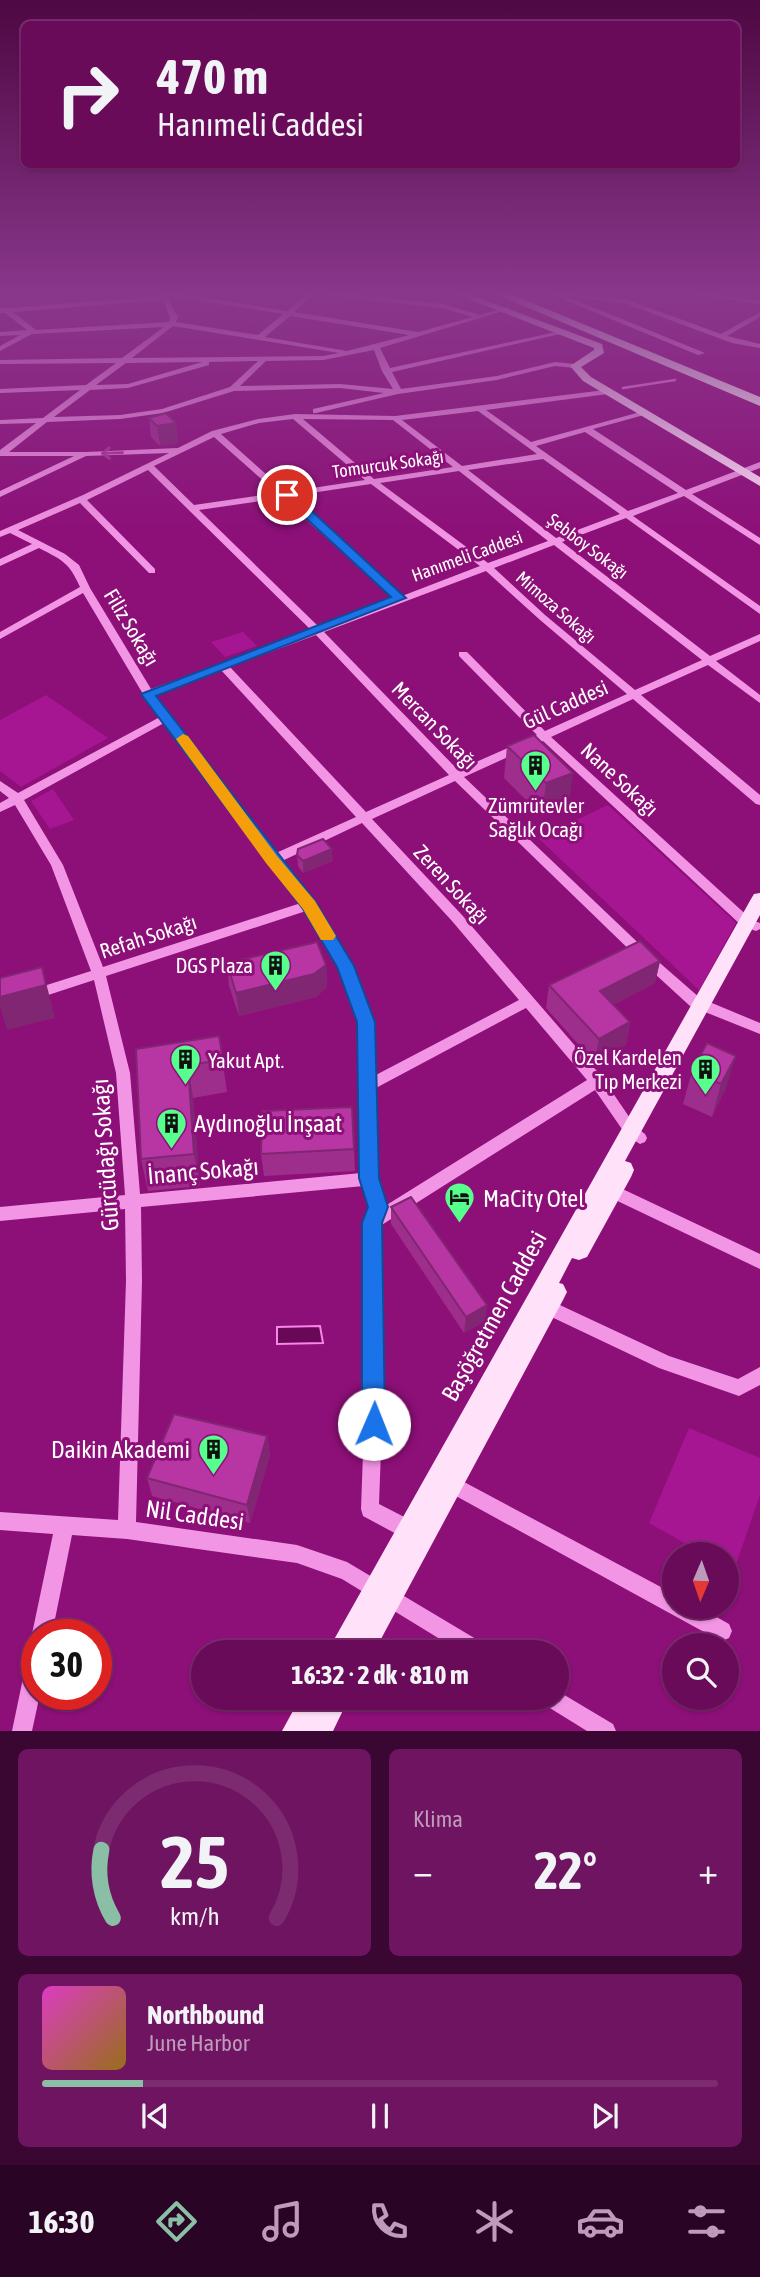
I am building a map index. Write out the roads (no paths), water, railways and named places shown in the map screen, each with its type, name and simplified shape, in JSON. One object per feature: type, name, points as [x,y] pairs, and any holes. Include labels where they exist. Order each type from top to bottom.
[{"type":"highway","points":[[693,374],[760,401]]},
{"type":"highway","points":[[725,374],[760,390]]},
{"type":"main road","points":[[581,374],[605,392],[760,482]]},
{"type":"main road","name":"Başöğretmen Caddesi","points":[[364,1640],[409,1530],[754,923],[760,899]]},
{"type":"main road","name":"Başöğretmen Caddesi","points":[[349,1640],[450,1484],[612,1191],[635,1135]]},
{"type":"main road","points":[[297,1731],[309,1710]]},
{"type":"main road","points":[[317,1731],[328,1710]]},
{"type":"street","points":[[0,454],[107,374]]},
{"type":"street","points":[[0,391],[128,386],[173,374]]},
{"type":"street","points":[[233,389],[248,374]]},
{"type":"street","points":[[388,374],[398,392]]},
{"type":"street","points":[[0,534],[81,499],[215,433],[258,421],[295,416],[398,392],[518,374]]},
{"type":"street","points":[[0,422],[120,417],[163,411],[233,389],[340,386],[398,392]]},
{"type":"street","points":[[295,416],[395,418],[481,410],[605,392]]},
{"type":"street","points":[[481,410],[760,611]]},
{"type":"street","points":[[530,445],[641,413]]},
{"type":"street","name":"Mimoza Sokağı","points":[[295,416],[373,482],[485,566],[760,801]]},
{"type":"street","name":"Şebboy Sokağı","points":[[395,418],[710,659],[760,701]]},
{"type":"street","points":[[587,429],[760,542]]},
{"type":"street","points":[[215,433],[399,598]]},
{"type":"street","points":[[0,454],[86,454],[180,449]]},
{"type":"street","points":[[139,452],[159,461]]},
{"type":"street","points":[[0,494],[86,454]]},
{"type":"street","name":"Tomurcuk Sokağı","points":[[195,508],[544,456]]},
{"type":"street","name":"Hanımeli Caddesi","points":[[148,694],[760,464]]},
{"type":"street","name":"Mercan Sokağı","points":[[149,466],[317,630],[457,776],[648,960],[705,1006],[760,1029]]},
{"type":"street","points":[[81,499],[152,571]]},
{"type":"street","name":"Filiz Sokağı","points":[[11,530],[71,563],[78,570],[85,589],[148,694],[272,860],[309,905],[345,966],[366,1022],[369,1178],[378,1207],[372,1223],[374,1397],[370,1509],[409,1530]]},
{"type":"street","points":[[0,564],[39,544]]},
{"type":"street","points":[[0,636],[85,589]]},
{"type":"street","name":"Gül Caddesi","points":[[272,860],[760,637]]},
{"type":"street","name":"Nane Sokağı","points":[[463,654],[543,735],[754,923]]},
{"type":"street","name":"Zeren Sokağı","points":[[223,666],[457,918],[597,1081],[635,1135]]},
{"type":"street","points":[[0,808],[167,717]]},
{"type":"street","points":[[0,785],[17,798]]},
{"type":"street","name":"Gürcüdağı Sokağı","points":[[17,798],[57,865],[99,974],[123,1073],[133,1200],[133,1324],[127,1530]]},
{"type":"street","name":"Refah Sokağı","points":[[25,997],[309,905]]},
{"type":"street","points":[[368,1086],[528,1001]]},
{"type":"street","points":[[372,1223],[597,1081]]},
{"type":"street","name":"İnanç Sokağı","points":[[0,1214],[369,1178]]},
{"type":"street","points":[[612,1191],[760,1262]]},
{"type":"street","points":[[547,1307],[647,1356],[714,1381],[739,1388],[760,1375]]},
{"type":"street","points":[[450,1484],[662,1599]]},
{"type":"street","name":"Nil Caddesi","points":[[0,1521],[127,1530],[297,1554],[347,1571],[382,1592]]},
{"type":"street","points":[[45,1619],[64,1527]]},
{"type":"street","points":[[382,1592],[460,1640]]},
{"type":"street","points":[[699,1619],[722,1631]]},
{"type":"street","points":[[569,1708],[606,1731]]},
{"type":"street","points":[[22,1731],[26,1710]]},
{"type":"waterway","points":[[623,388],[675,380]]},
{"type":"place","name":"Zümrütevler Sağlık Ocağı","points":[[536,792]]},
{"type":"place","name":"DGS Plaza","points":[[276,992]]},
{"type":"place","name":"Yakut Apt.","points":[[185,1087]]},
{"type":"place","name":"Özel Kardelen Tıp Merkezi","points":[[705,1096]]},
{"type":"place","name":"Aydınoğlu İnşaat","points":[[171,1150]]},
{"type":"place","name":"MaCity Otel","points":[[460,1225]]},
{"type":"place","name":"Daikin Akademi","points":[[213,1476]]}]
